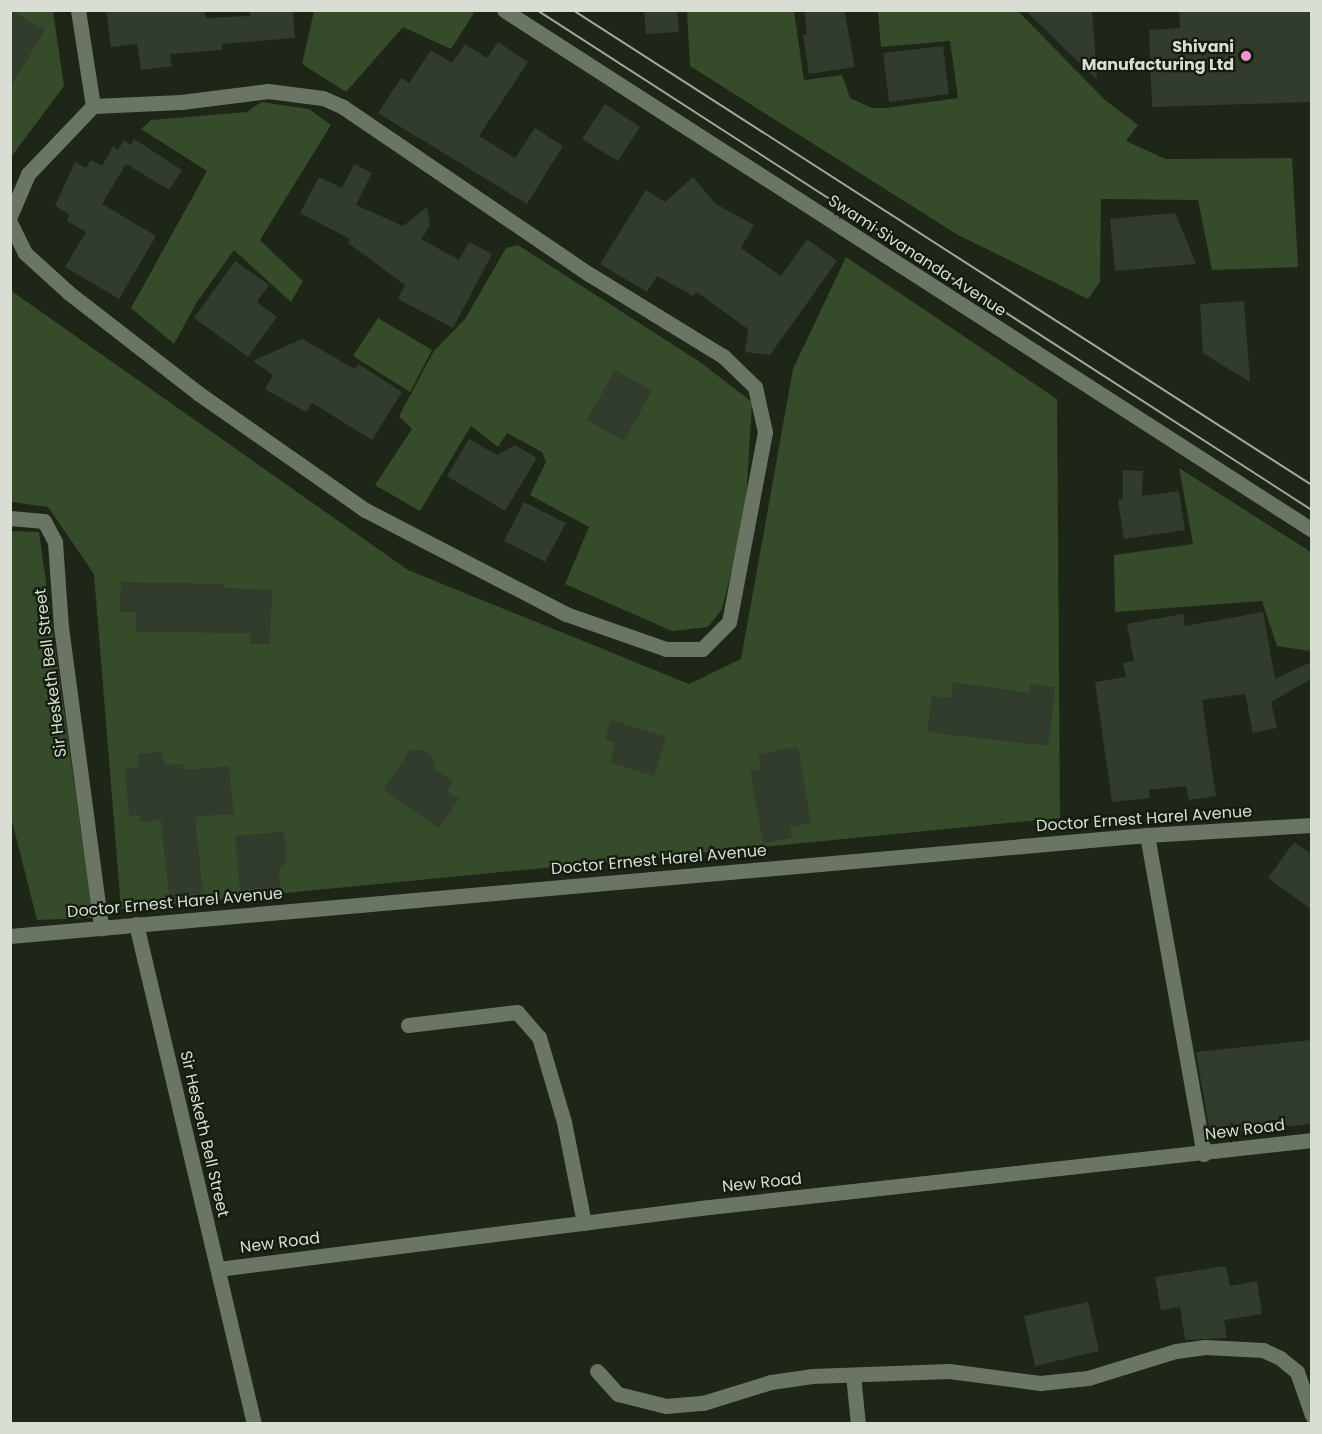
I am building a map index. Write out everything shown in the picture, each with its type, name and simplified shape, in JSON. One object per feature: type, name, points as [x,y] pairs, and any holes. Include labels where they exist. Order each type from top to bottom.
[{"type":"street","points":[[78,10],[93,106]]},
{"type":"street","name":"Swami Sivananda Avenue","points":[[504,10],[1311,530]]},
{"type":"street","points":[[10,216],[28,174],[93,106],[181,102],[268,91],[323,98],[343,107],[589,274],[723,356],[755,387],[765,432],[729,622],[702,649],[666,649],[566,614],[365,510],[198,393],[68,292],[25,253],[10,222]]},
{"type":"street","name":"Sir Hesketh Bell Street","points":[[10,518],[44,521],[55,542],[61,627],[101,928]]},
{"type":"street","name":"Doctor Ernest Harel Avenue","points":[[10,936],[1147,835],[1311,825]]},
{"type":"street","points":[[1147,835],[1204,1154]]},
{"type":"street","name":"Sir Hesketh Bell Street","points":[[136,924],[254,1424]]},
{"type":"street","points":[[408,1025],[517,1012],[539,1037],[564,1122],[584,1223]]},
{"type":"street","name":"New Road","points":[[218,1269],[584,1223],[1311,1140]]},
{"type":"street","points":[[597,1371],[618,1394],[666,1406],[704,1403],[771,1382],[853,1375],[949,1371],[1040,1383],[1088,1378],[1176,1351],[1205,1347],[1263,1350],[1280,1358],[1297,1372],[1311,1415]]},
{"type":"street","points":[[853,1375],[858,1424]]},
{"type":"green space","points":[[11,11],[53,11],[64,86],[11,157]]},
{"type":"green space","points":[[314,11],[470,11],[474,13],[451,49],[403,27],[346,92],[302,64]]},
{"type":"green space","points":[[687,11],[794,11],[804,80],[842,75],[850,98],[872,108],[886,108],[958,98],[950,41],[881,47],[878,11],[1018,11],[1105,100],[1138,125],[1126,141],[1165,159],[1292,158],[1298,267],[1212,270],[1198,200],[1101,199],[1100,282],[1088,299],[958,235],[690,66]]},
{"type":"green space","points":[[261,102],[309,109],[331,125],[260,240],[303,281],[291,302],[234,250],[197,302],[174,344],[131,308],[207,171],[141,129],[151,120],[247,112]]},
{"type":"green space","points":[[518,245],[700,362],[752,402],[745,519],[722,609],[708,627],[672,631],[565,584],[589,527],[530,495],[546,462],[542,452],[507,433],[498,447],[471,426],[420,511],[375,485],[412,429],[399,416],[434,351],[465,319],[506,248]]},
{"type":"green space","points":[[846,257],[1057,399],[1060,818],[121,909],[94,574],[48,507],[11,502],[10,290],[408,570],[689,684],[741,659],[793,369]]},
{"type":"green space","points":[[378,318],[432,350],[410,392],[353,356]]},
{"type":"green space","points":[[1179,468],[1311,552],[1311,651],[1277,646],[1262,601],[1115,612],[1114,555],[1193,544]]},
{"type":"green space","points":[[11,531],[39,532],[93,918],[37,920],[11,817]]},
{"type":"building","points":[[10,10],[45,30],[10,88]]},
{"type":"building","points":[[106,10],[204,10],[206,18],[250,16],[249,10],[293,10],[295,38],[222,44],[222,50],[170,54],[172,66],[141,70],[137,44],[111,47]]},
{"type":"building","points":[[644,10],[677,10],[679,32],[646,34]]},
{"type":"building","points":[[804,10],[844,10],[855,67],[809,74],[803,35],[807,35]]},
{"type":"building","points":[[1025,10],[1092,10],[1097,80]]},
{"type":"building","name":"Shivani Manufacturing Ltd","points":[[1179,10],[1311,10],[1311,102],[1152,107],[1149,30],[1180,28]]},
{"type":"building","points":[[498,42],[528,62],[479,136],[515,158],[535,128],[563,146],[527,204],[378,113],[401,78],[409,83],[431,50],[452,63],[465,44],[487,58]]},
{"type":"building","points":[[943,46],[949,94],[889,102],[883,53]]},
{"type":"building","points":[[605,104],[640,127],[618,161],[582,139]]},
{"type":"building","points":[[134,139],[182,170],[169,190],[126,164],[102,204],[156,236],[119,299],[65,267],[86,232],[67,221],[69,214],[55,206],[75,162],[86,168],[91,160],[102,166],[113,146],[118,150],[124,140],[131,145]]},
{"type":"building","points":[[354,164],[372,173],[356,205],[403,226],[427,207],[430,226],[421,239],[459,260],[469,242],[492,254],[453,328],[398,299],[405,285],[348,243],[350,239],[300,213],[319,177],[342,188]]},
{"type":"building","points":[[693,177],[716,204],[754,225],[741,248],[781,276],[807,239],[837,261],[770,355],[745,352],[748,329],[696,292],[693,296],[657,276],[647,292],[600,264],[646,190],[665,202]]},
{"type":"building","points":[[1175,213],[1196,264],[1115,271],[1110,219]]},
{"type":"building","points":[[235,261],[269,285],[257,302],[277,317],[248,357],[194,318]]},
{"type":"building","points":[[1244,301],[1250,382],[1203,353],[1200,304]]},
{"type":"building","points":[[302,339],[355,369],[358,364],[402,392],[372,440],[312,403],[306,412],[265,389],[273,375],[253,361]]},
{"type":"building","points":[[615,370],[652,391],[624,441],[587,420]]},
{"type":"building","points":[[469,439],[497,455],[515,445],[537,458],[505,511],[447,476]]},
{"type":"building","points":[[1123,470],[1143,471],[1142,496],[1179,491],[1185,530],[1124,539],[1118,500],[1123,499]]},
{"type":"building","points":[[524,502],[566,523],[545,562],[504,541]]},
{"type":"building","points":[[121,582],[224,584],[224,588],[272,590],[270,644],[250,644],[250,633],[136,632],[136,612],[120,612]]},
{"type":"building","points":[[1263,612],[1275,679],[1311,662],[1311,679],[1271,702],[1277,728],[1253,733],[1245,694],[1202,700],[1216,796],[1189,800],[1186,786],[1149,790],[1150,798],[1112,802],[1095,682],[1126,677],[1123,663],[1134,661],[1127,624],[1183,614],[1185,626]]},
{"type":"building","points":[[953,682],[1029,693],[1030,684],[1055,687],[1049,746],[927,732],[932,696],[951,698]]},
{"type":"building","points":[[611,720],[666,737],[654,776],[610,762],[615,743],[605,740]]},
{"type":"building","points":[[798,747],[811,823],[790,827],[792,838],[763,843],[750,771],[761,769],[758,754]]},
{"type":"building","points":[[410,750],[425,750],[435,760],[433,768],[453,782],[447,791],[459,799],[439,828],[383,790]]},
{"type":"building","points":[[162,752],[164,765],[183,764],[183,770],[229,766],[234,814],[195,817],[203,893],[169,897],[161,820],[140,822],[140,815],[129,816],[125,769],[139,768],[138,754]]},
{"type":"building","points":[[284,832],[287,862],[279,870],[280,887],[240,890],[235,836]]},
{"type":"building","points":[[1294,842],[1311,854],[1311,909],[1268,878]]},
{"type":"building","points":[[1311,1040],[1311,1124],[1210,1134],[1196,1052]]},
{"type":"building","points":[[1226,1266],[1230,1286],[1257,1281],[1262,1314],[1224,1320],[1227,1338],[1185,1340],[1180,1307],[1161,1310],[1155,1277]]},
{"type":"building","points":[[1088,1302],[1099,1351],[1035,1366],[1024,1316]]},
{"type":"tram line","points":[[537,10],[1312,510]]},
{"type":"tram line","points":[[573,10],[1312,485]]},
{"type":"place","name":"Shivani Manufacturing Ltd","points":[[1246,56]]}]
